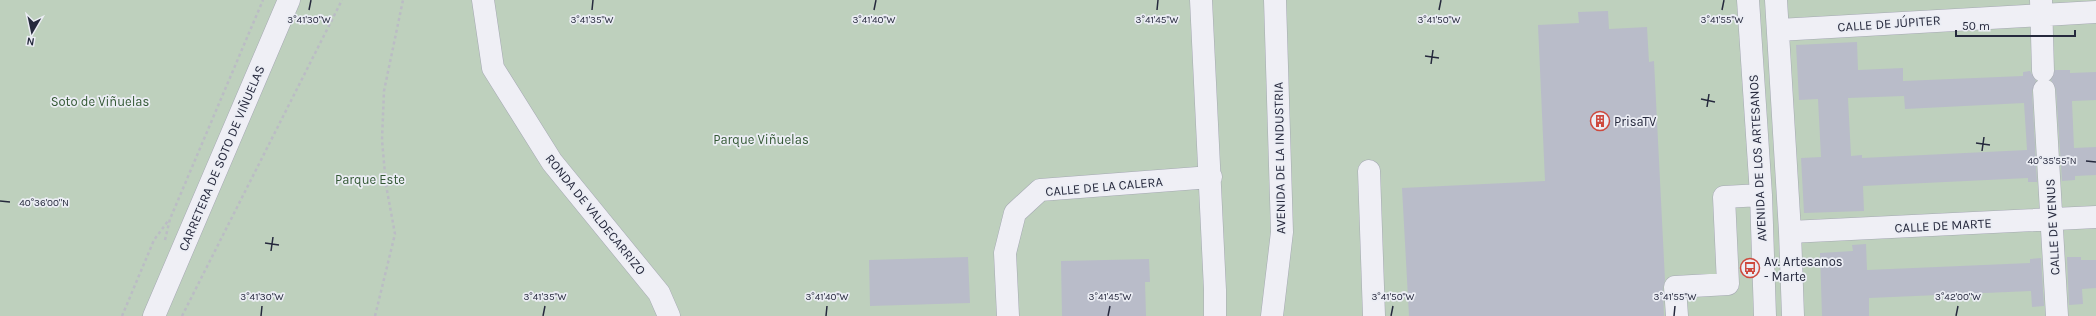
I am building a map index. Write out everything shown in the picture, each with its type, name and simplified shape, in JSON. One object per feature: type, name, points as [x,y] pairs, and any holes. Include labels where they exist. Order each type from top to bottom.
[{"type":"street","name":"CARRETERA DE SOTO DE VIÑUELAS","points":[[154,316],[289,0]]},
{"type":"street","name":"RONDA DE VALDECARRIZO","points":[[484,0],[493,68],[552,162],[660,292],[669,316]]},
{"type":"street","points":[[1202,0],[1211,177],[1215,290],[1214,316]]},
{"type":"street","name":"AVENIDA DE LA INDUSTRIA","points":[[1272,316],[1282,232],[1275,0]]},
{"type":"street","name":"AVENIDA DE LOS ARTESANOS","points":[[1748,0],[1761,195],[1764,316]]},
{"type":"street","points":[[1776,0],[1790,232],[1792,316]]},
{"type":"street","name":"CALLE DE JÚPITER","points":[[1778,30],[2041,7],[2096,12]]},
{"type":"street","name":"CALLE DE VENUS","points":[[2041,7],[2057,316]]},
{"type":"street","points":[[1369,171],[1374,316]]},
{"type":"street","name":"CALLE DE LA CALERA","points":[[1008,316],[1005,253],[1015,213],[1040,190],[1211,177]]},
{"type":"street","points":[[1677,316],[1675,287],[1728,284],[1724,197],[1761,195]]},
{"type":"street","name":"CALLE DE MARTE","points":[[1790,232],[2096,217]]},
{"type":"path","points":[[163,245],[170,219],[263,0]]},
{"type":"path","points":[[182,316],[342,0]]},
{"type":"path","points":[[375,316],[394,234],[386,185],[382,140],[384,90],[403,0]]},
{"type":"path","points":[[122,316],[154,240],[170,219]]},
{"type":"green space","points":[[0,0],[2096,0],[2096,316],[0,316]]},
{"type":"building","name":"PrisaTV","points":[[1608,11],[1609,29],[1647,27],[1649,62],[1654,61],[1665,280],[1663,288],[1664,316],[1409,316],[1402,188],[1545,181],[1538,25],[1579,23],[1578,12]]},
{"type":"building","points":[[1857,42],[1858,70],[1903,68],[1903,81],[2023,76],[2023,72],[2030,71],[2036,81],[2032,91],[2037,182],[2028,182],[2028,178],[1863,186],[1864,211],[1804,213],[1801,158],[1821,157],[1818,99],[1799,100],[1796,45]],"holes":[[[1904,96],[1905,109],[2024,103],[2027,150],[1862,158],[1862,155],[1851,156],[1848,98]]]},
{"type":"building","points":[[2055,70],[2070,70],[2070,73],[2096,72],[2096,100],[2072,101],[2074,148],[2096,147],[2096,175],[2075,176],[2075,180],[2062,181],[2056,89],[2051,80]]},
{"type":"building","points":[[1866,244],[1867,270],[2030,263],[2030,259],[2041,258],[2044,306],[2032,307],[2031,291],[1869,298],[1869,316],[1822,316],[1820,253],[1853,251],[1852,245]]},
{"type":"building","points":[[968,257],[970,303],[870,306],[869,260]]},
{"type":"building","points":[[2067,257],[2081,257],[2081,260],[2096,260],[2096,288],[2082,289],[2083,304],[2069,305]]},
{"type":"building","points":[[1149,259],[1150,282],[1145,282],[1146,316],[1062,316],[1061,261]]},
{"type":"place","name":"PrisaTV","points":[[1600,121]]},
{"type":"place","name":"Av. Artesanos - Marte","points":[[1750,268]]},
{"type":"park label","name":"Soto de Viñuelas","points":[[100,101]]},
{"type":"park label","name":"Parque Viñuelas","points":[[761,139]]},
{"type":"park label","name":"Parque Este","points":[[370,179]]}]
